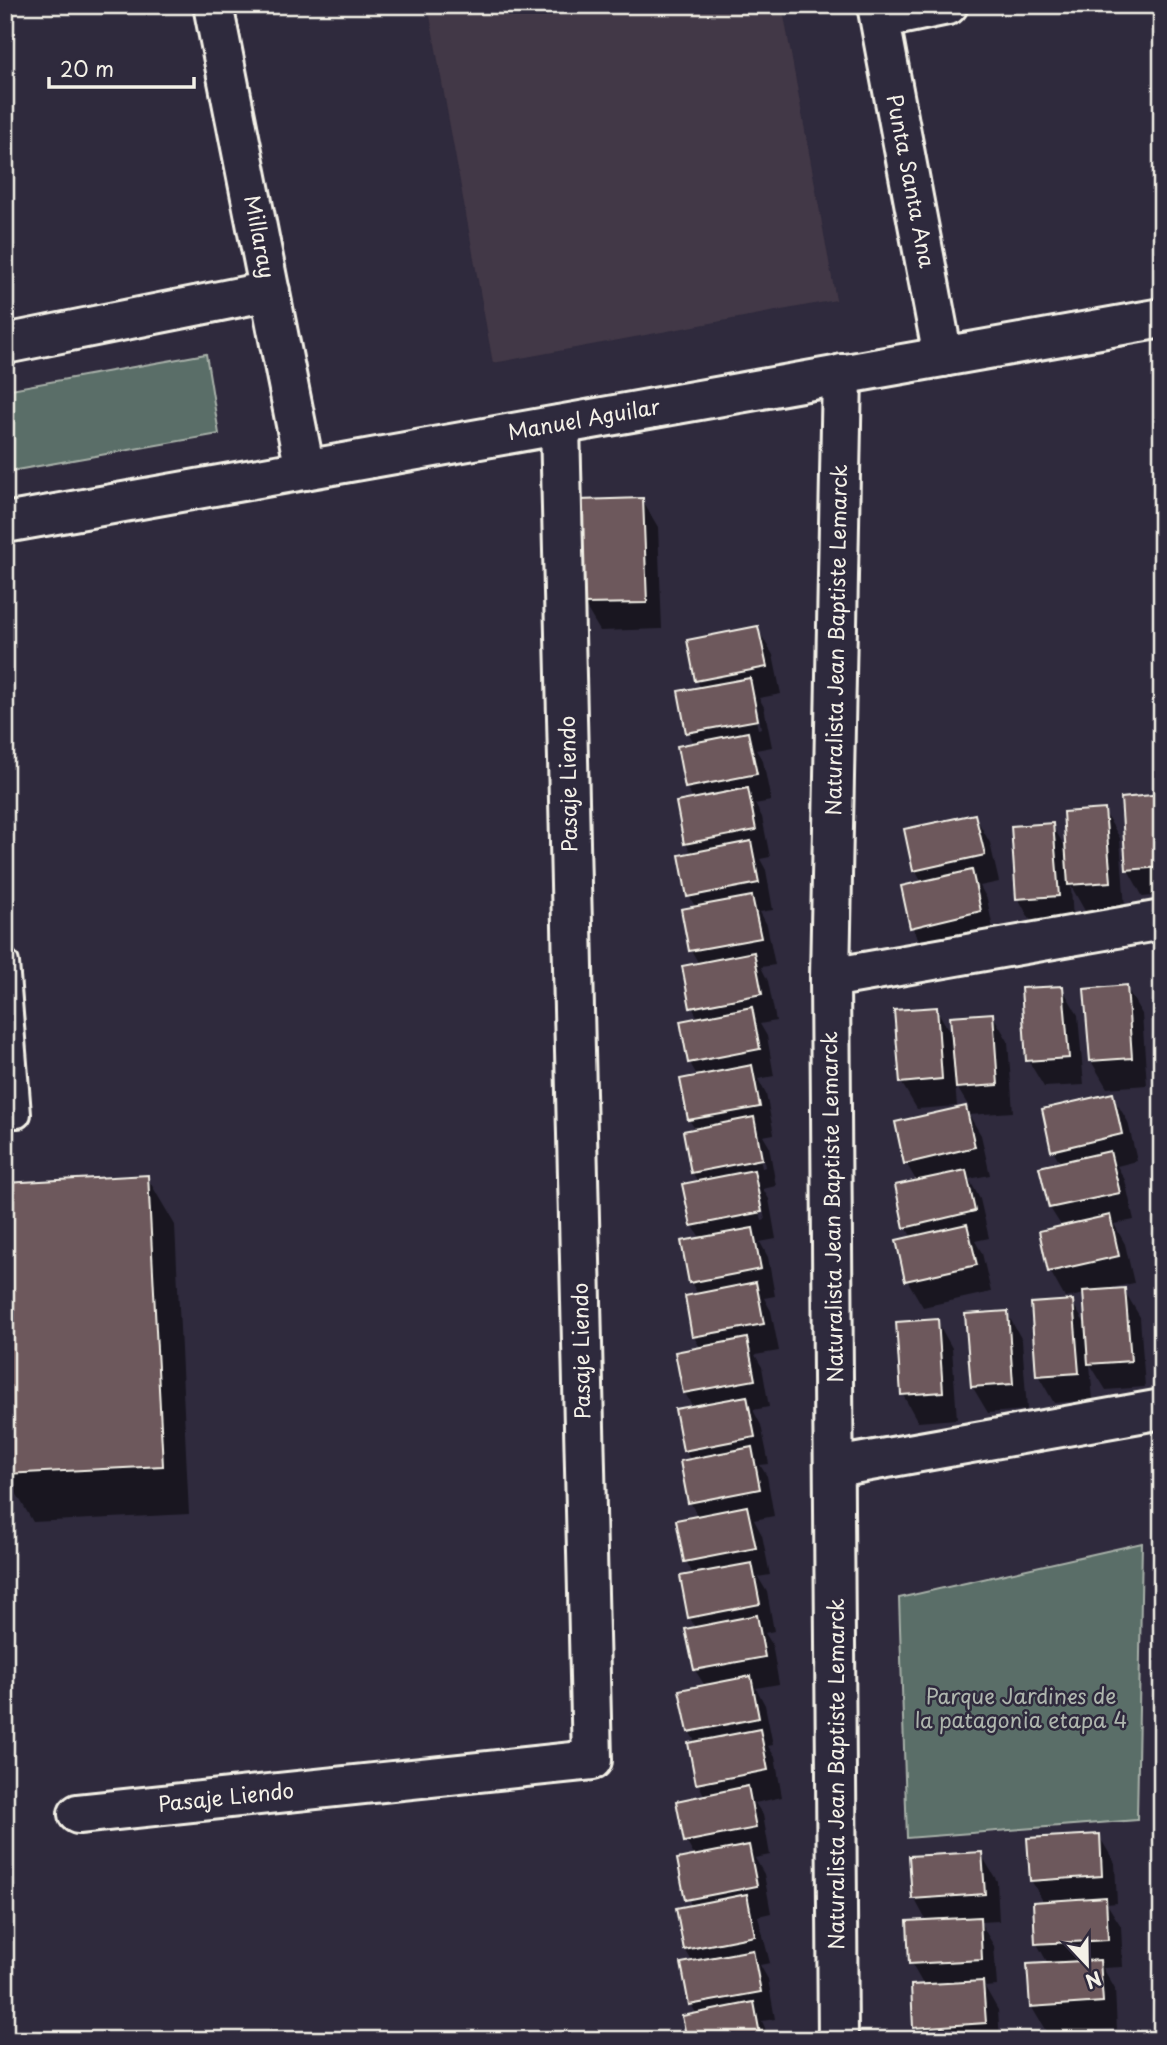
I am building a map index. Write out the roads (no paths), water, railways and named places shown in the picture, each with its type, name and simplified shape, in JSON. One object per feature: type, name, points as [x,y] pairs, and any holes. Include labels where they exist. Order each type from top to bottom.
[{"type":"street","name":"Millaray","points":[[213,5],[305,470]]},
{"type":"street","points":[[879,12],[948,5]]},
{"type":"street","name":"Punta Santa Ana","points":[[879,12],[943,357]]},
{"type":"street","points":[[5,344],[270,291]]},
{"type":"street","name":"Manuel Aguilar","points":[[5,523],[1162,318]]},
{"type":"street","name":"Naturalista Jean Baptiste Lemarck","points":[[838,2040],[836,1467],[830,978],[842,374]]},
{"type":"street","name":"Pasaje Liendo","points":[[78,1814],[592,1760],[561,425]]},
{"type":"street","points":[[830,978],[1162,920]]},
{"type":"street","points":[[836,1467],[1162,1409]]},
{"type":"lane","points":[[5,963],[17,1114]]},
{"type":"park label","name":"Parque Jardines de la patagonia etapa 4","points":[[1021,1709]]}]
